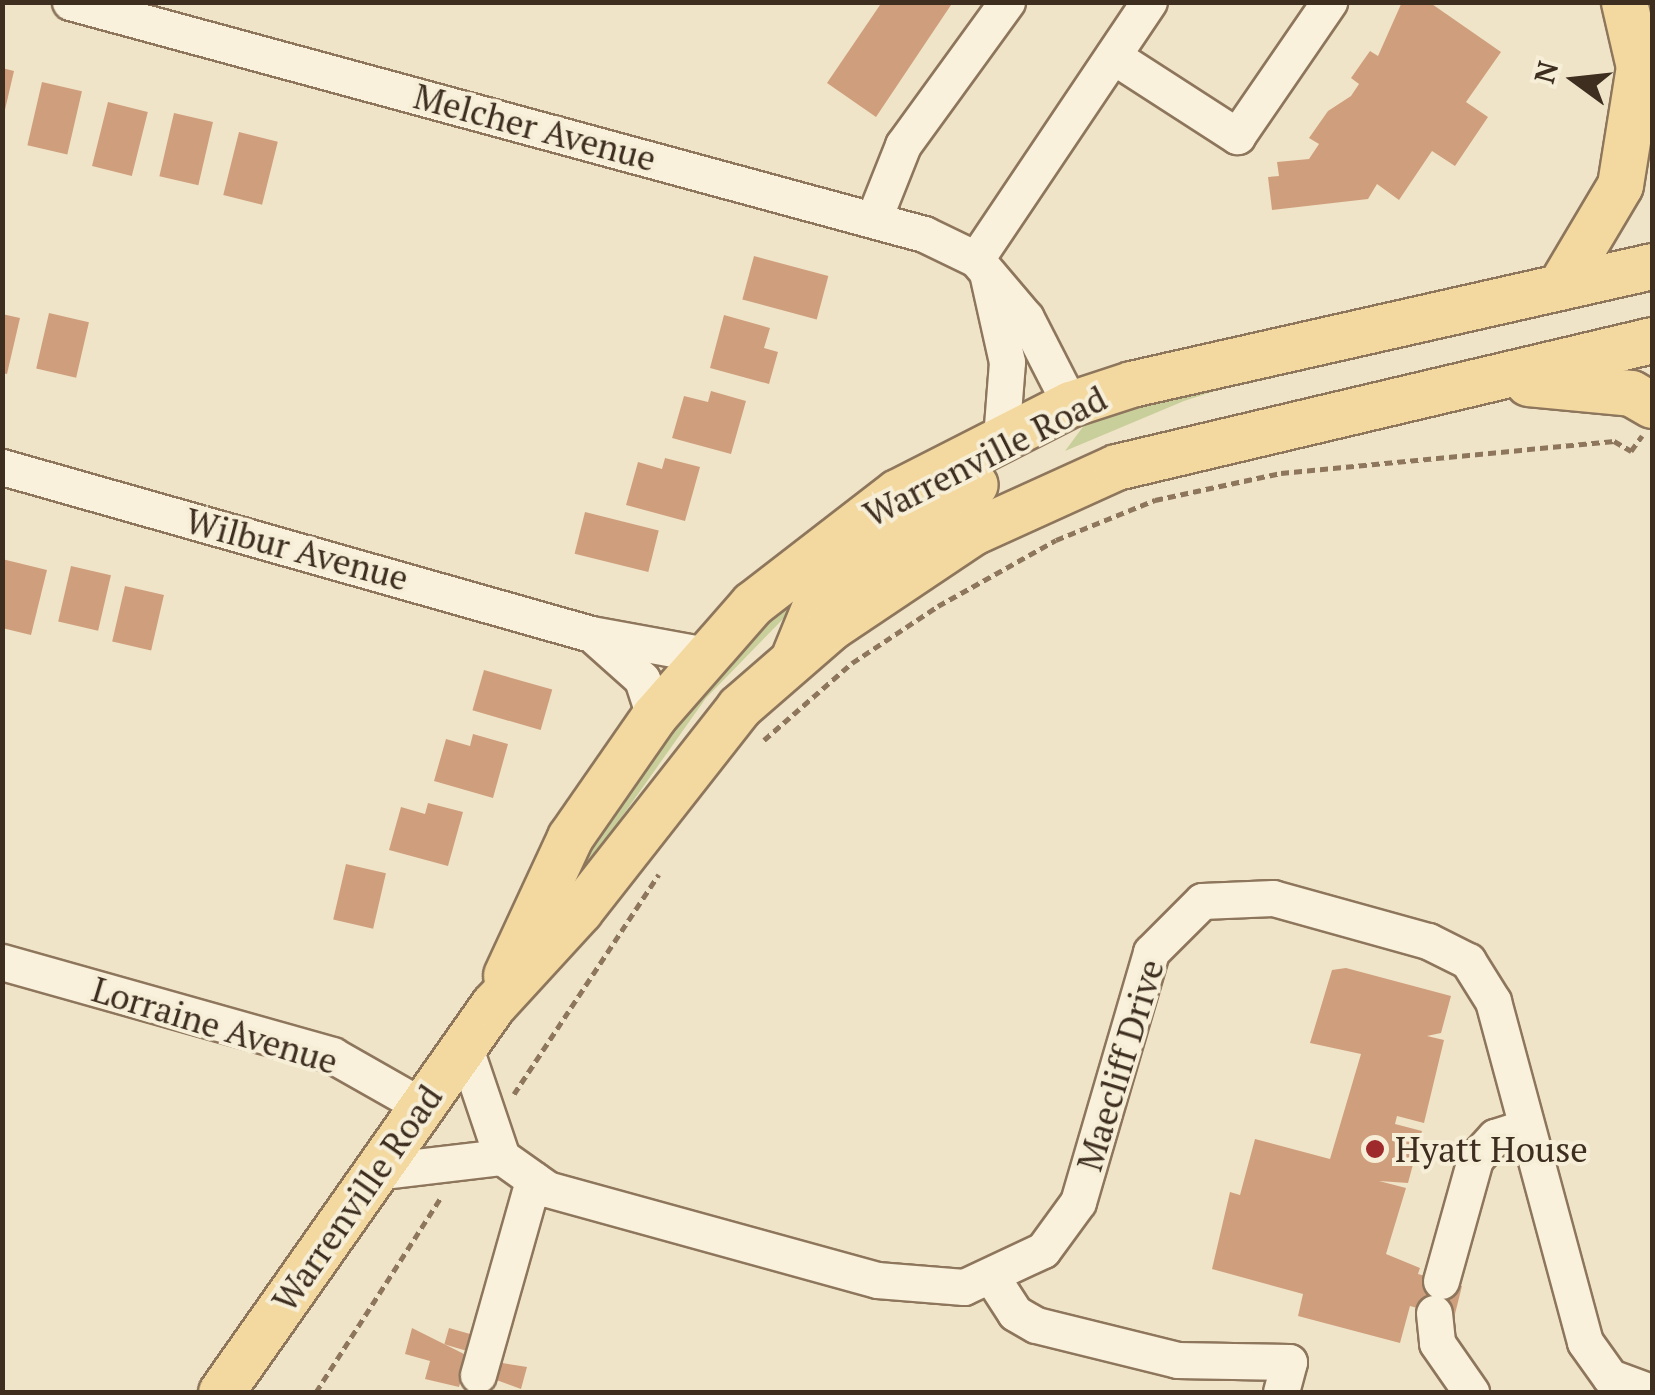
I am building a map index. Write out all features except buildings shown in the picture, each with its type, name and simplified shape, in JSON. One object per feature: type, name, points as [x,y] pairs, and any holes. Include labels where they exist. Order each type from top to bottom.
[{"type":"main road","points":[[1624,2],[1652,128]]},
{"type":"main road","points":[[1560,286],[1620,185],[1639,67]]},
{"type":"main road","name":"Warrenville Road","points":[[494,1004],[570,837],[654,716],[706,655],[830,537],[1070,404],[1184,369],[1652,266]]},
{"type":"main road","name":"Warrenville Road","points":[[221,1392],[494,1004],[580,910],[739,707],[794,656],[973,532],[1116,466],[1652,340]]},
{"type":"main road","points":[[1482,379],[1598,388],[1652,415]]},
{"type":"main road","points":[[794,656],[820,593],[938,504],[1038,450],[1070,404]]},
{"type":"street","name":"Melcher Avenue","points":[[70,2],[874,218],[982,267],[1026,318],[1070,404]]},
{"type":"street","points":[[874,218],[902,146],[1006,2]]},
{"type":"street","points":[[1001,439],[1008,362],[982,267],[1150,2]]},
{"type":"street","points":[[1113,56],[1237,136],[1329,2]]},
{"type":"street","name":"Wilbur Avenue","points":[[2,468],[591,634],[706,655]]},
{"type":"street","name":"Wilbur Avenue","points":[[591,634],[642,679],[654,716]]},
{"type":"street","name":"Maecliff Drive","points":[[502,1158],[533,1180],[878,1280],[936,1288],[993,1279],[1043,1250],[1078,1202],[1151,952],[1202,901],[1273,898],[1428,940],[1468,962],[1492,1001],[1585,1342],[1610,1377],[1651,1392]]},
{"type":"street","name":"Lorraine Avenue","points":[[2,962],[332,1055],[420,1104]]},
{"type":"street","points":[[374,1172],[502,1158],[464,1046]]},
{"type":"street","points":[[1471,1392],[1438,1343],[1438,1297],[1474,1159],[1495,1137],[1525,1127]]},
{"type":"street","points":[[478,1375],[533,1180]]},
{"type":"street","points":[[993,1279],[1015,1313],[1036,1325],[1177,1360],[1289,1362],[1281,1392]]},
{"type":"path","points":[[758,746],[852,663],[938,606],[1056,540],[1155,500],[1281,473],[1614,441],[1631,452],[1652,415]]},
{"type":"path","points":[[503,1110],[668,859]]},
{"type":"path","points":[[316,1392],[443,1194]]},
{"type":"green space","points":[[1264,375],[1184,401],[1065,451],[1088,420]]},
{"type":"green space","points":[[819,582],[706,698],[580,876],[569,869],[646,753],[786,599]]},
{"type":"place","name":"Hyatt House","points":[[1375,1149]]}]
